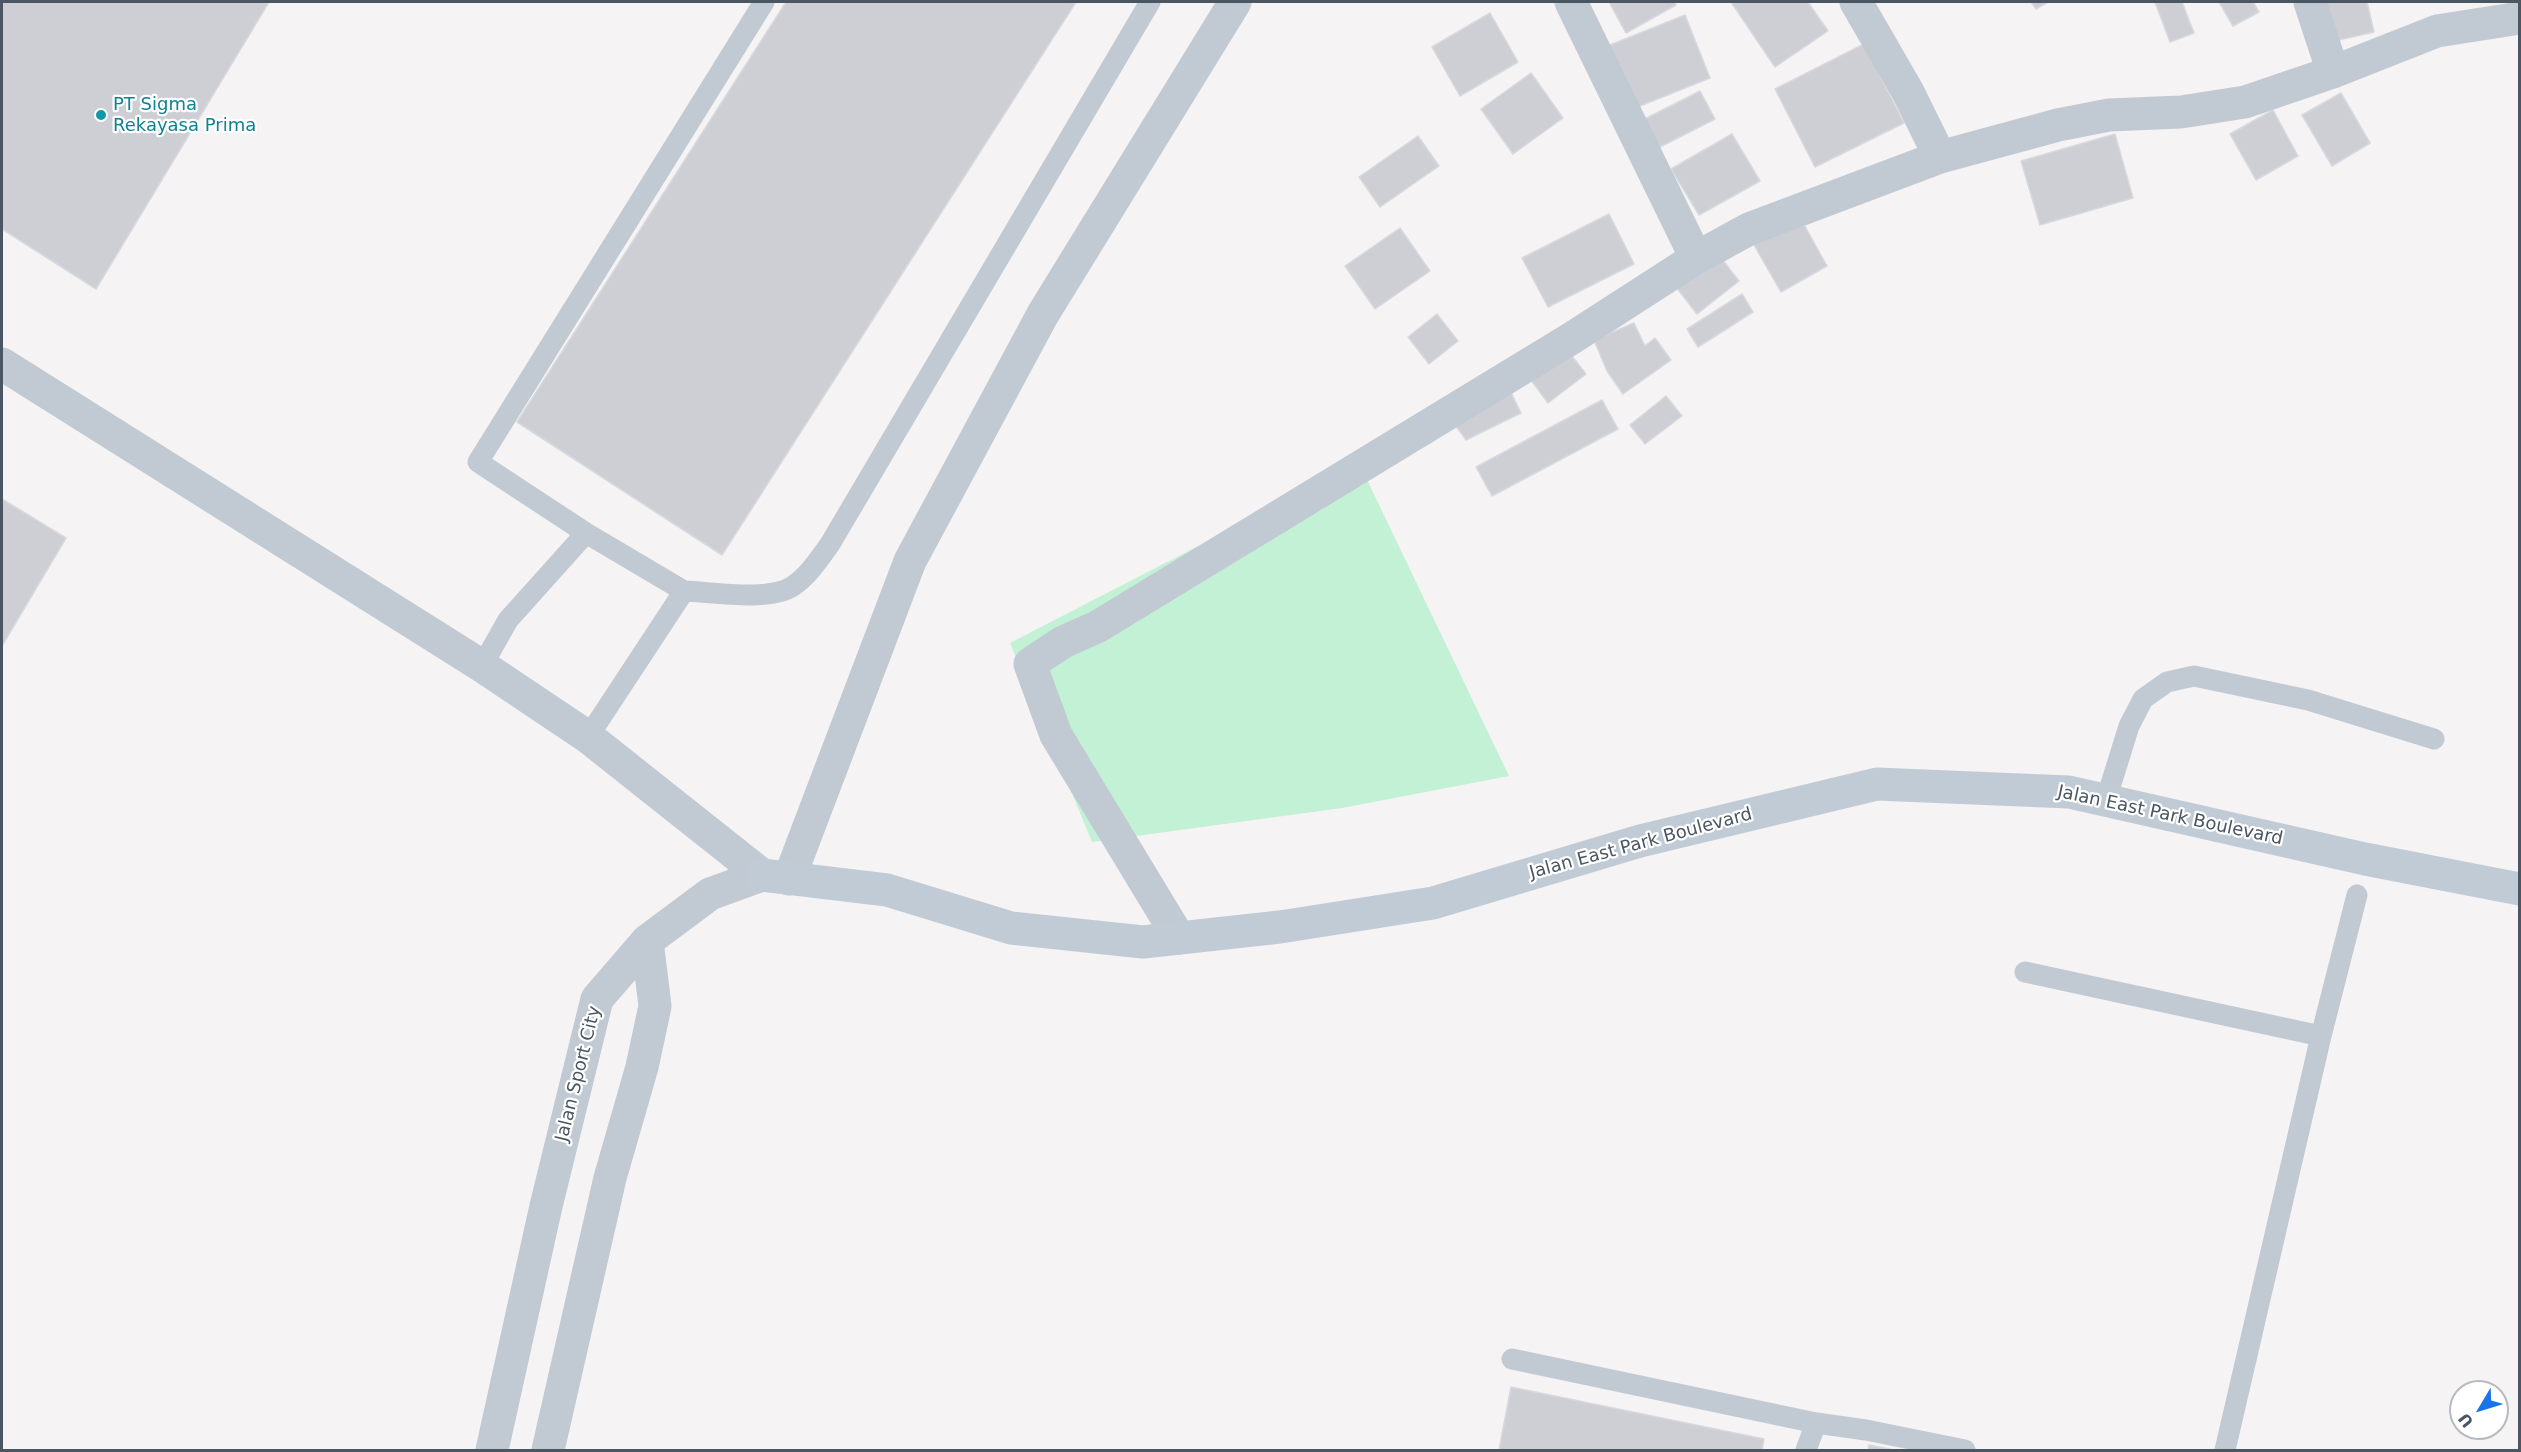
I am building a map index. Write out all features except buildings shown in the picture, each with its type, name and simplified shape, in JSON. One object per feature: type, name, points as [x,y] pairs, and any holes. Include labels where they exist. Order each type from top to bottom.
[{"type":"main road","name":"Jalan East Park Boulevard","points":[[775,877],[887,890],[1011,927],[1143,942],[1280,927],[1433,903],[1640,841],[1877,784],[2070,792],[2365,859],[2520,889]]},
{"type":"street","points":[[2,364],[482,666],[588,737],[775,877],[910,561],[1043,314],[1235,2]]},
{"type":"street","points":[[1571,2],[1696,258]]},
{"type":"street","points":[[1856,2],[1908,92],[1940,157]]},
{"type":"street","points":[[2310,2],[2333,72]]},
{"type":"street","points":[[1179,938],[1056,735],[1030,664],[1063,642],[1097,627],[1543,356],[1696,258],[1749,229],[1940,157],[2058,125],[2109,115],[2181,112],[2245,102],[2333,72],[2437,31],[2520,18]]},
{"type":"street","name":"Jalan Sport City","points":[[492,1450],[546,1206],[597,999],[647,942],[710,894],[775,877]]},
{"type":"street","points":[[548,1450],[610,1178],[642,1067],[655,1006],[647,942]]},
{"type":"lane","points":[[764,2],[478,462],[586,533],[684,591],[773,594],[794,585],[815,564],[830,544],[1150,2]]},
{"type":"lane","points":[[482,666],[508,620],[586,533]]},
{"type":"lane","points":[[588,737],[684,591]]},
{"type":"lane","points":[[2106,800],[2129,726],[2143,699],[2167,682],[2194,676],[2308,700],[2434,739]]},
{"type":"lane","points":[[2225,1450],[2321,1036],[2357,895]]},
{"type":"lane","points":[[2025,972],[2321,1036]]},
{"type":"lane","points":[[1512,1359],[1816,1423],[1866,1430],[1965,1450]]},
{"type":"lane","points":[[1806,1450],[1816,1423]]},
{"type":"green space","points":[[1359,463],[1509,776],[1342,808],[1092,842],[1010,643]]},
{"type":"place","name":"PT Sigma Rekayasa Prima","points":[[101,115]]}]
